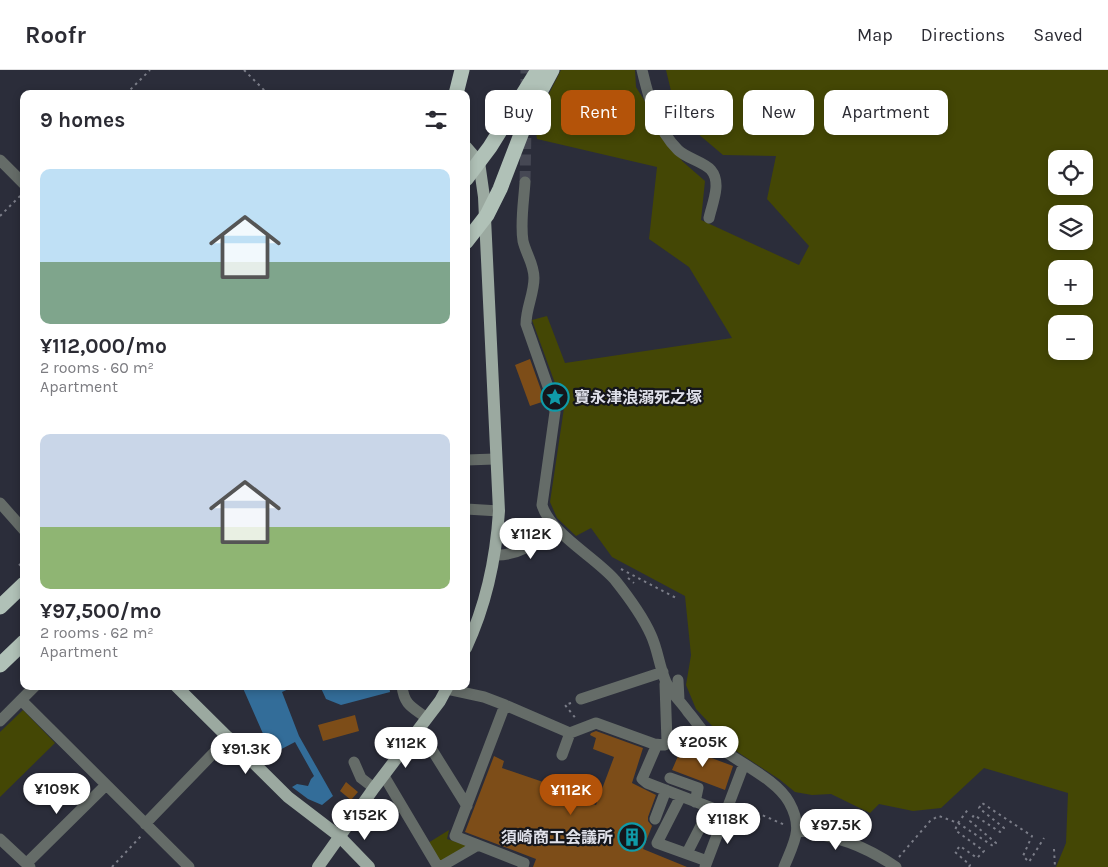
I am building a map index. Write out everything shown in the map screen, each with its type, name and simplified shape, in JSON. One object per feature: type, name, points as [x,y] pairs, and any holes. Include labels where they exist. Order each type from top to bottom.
[{"type":"highway","points":[[457,90],[462,70]]},
{"type":"highway","points":[[527,90],[536,70]]},
{"type":"highway","points":[[533,90],[552,70]]},
{"type":"highway","points":[[470,158],[488,135]]},
{"type":"highway","points":[[470,174],[498,135]]},
{"type":"highway","points":[[470,237],[487,215],[500,189],[513,135]]},
{"type":"highway","points":[[0,607],[20,588]]},
{"type":"highway","points":[[0,665],[20,646]]},
{"type":"main road","points":[[470,152],[479,162],[484,197],[499,511],[495,555],[484,599],[470,637]]},
{"type":"main road","points":[[180,690],[288,797],[340,836],[369,867]]},
{"type":"main road","points":[[318,867],[447,690]]},
{"type":"street","points":[[642,70],[651,107],[661,127],[679,151],[711,170],[717,185],[709,218]]},
{"type":"street","points":[[0,160],[20,180]]},
{"type":"street","points":[[525,182],[523,239],[534,269],[532,294],[526,314],[526,324],[555,412],[542,505],[544,513],[556,528],[596,561],[615,581],[653,632],[664,676],[672,693],[712,741],[782,792],[789,801],[794,812],[798,830],[784,867]]},
{"type":"street","points":[[470,460],[495,458]]},
{"type":"street","points":[[0,503],[20,526]]},
{"type":"street","points":[[470,509],[499,511]]},
{"type":"street","points":[[495,555],[518,552],[537,542],[556,528]]},
{"type":"street","points":[[581,699],[664,676]]},
{"type":"street","points":[[456,690],[505,704],[570,733],[596,723],[661,746],[667,742],[664,676]]},
{"type":"street","points":[[678,680],[679,700]]},
{"type":"street","points":[[0,721],[31,690]]},
{"type":"street","points":[[402,690],[403,698],[423,723],[466,806]]},
{"type":"street","points":[[21,700],[189,867]]},
{"type":"street","points":[[505,704],[455,836],[524,863],[523,867]]},
{"type":"street","points":[[562,755],[570,733]]},
{"type":"street","points":[[146,826],[229,737]]},
{"type":"street","points":[[654,744],[655,749],[642,780],[725,814]]},
{"type":"street","points":[[354,762],[361,778],[374,788]]},
{"type":"street","points":[[681,796],[657,843],[687,854],[706,864],[744,764]]},
{"type":"street","points":[[384,776],[439,867],[478,845]]},
{"type":"street","points":[[670,778],[698,788],[695,802]]},
{"type":"street","points":[[0,839],[29,865],[106,785]]},
{"type":"street","points":[[655,819],[666,790]]},
{"type":"street","points":[[687,854],[710,808]]},
{"type":"street","points":[[798,830],[832,836],[851,842],[879,862],[894,866]]},
{"type":"path","points":[[130,90],[150,70]]},
{"type":"path","points":[[244,70],[264,90]]},
{"type":"path","points":[[0,216],[20,196]]},
{"type":"path","points":[[634,582],[620,572],[621,568],[678,599]]},
{"type":"path","points":[[581,699],[565,705],[583,728]]},
{"type":"path","points":[[730,801],[798,830]]},
{"type":"path","points":[[894,866],[931,820],[939,816],[958,823],[993,846],[996,843],[970,821],[974,815],[1000,832],[1004,828],[979,808],[982,803],[1032,836],[1023,856],[1029,862],[1044,838]]},
{"type":"path","points":[[969,808],[955,830],[984,851],[977,858],[960,846],[955,852],[970,865],[969,867]]},
{"type":"path","points":[[112,867],[146,826]]},
{"type":"path","points":[[1054,849],[1055,867]]},
{"type":"shaded area","points":[[561,70],[635,70],[636,87],[645,101],[645,135],[666,135],[682,161],[705,181],[701,220],[799,265],[809,246],[767,199],[776,156],[723,155],[699,135],[733,135],[733,90],[671,90],[666,70],[1108,70],[1108,867],[1056,867],[1066,843],[1068,793],[984,768],[941,808],[913,811],[879,804],[870,813],[831,794],[812,795],[795,792],[779,779],[736,751],[696,709],[686,685],[691,655],[685,596],[612,557],[591,528],[576,536],[557,518],[550,502],[564,408],[532,320],[547,316],[565,363],[732,338],[689,267],[649,239],[657,167],[537,139],[536,135],[551,135],[551,90]]},
{"type":"shaded area","points":[[23,710],[55,743],[0,797],[0,732]]},
{"type":"shaded area","points":[[449,830],[447,839],[468,846],[439,862],[428,843]]},
{"type":"water","points":[[244,690],[286,690],[282,692],[299,736],[333,796],[322,805],[308,799],[292,787],[297,784],[308,786],[314,776],[295,742],[272,754]]},
{"type":"water","points":[[322,690],[390,690],[390,692],[341,705],[326,699]]},
{"type":"building","points":[[530,359],[545,401],[530,406],[515,365]]},
{"type":"building","points":[[355,715],[359,731],[323,741],[318,725]]},
{"type":"building","points":[[596,731],[643,748],[632,783],[656,795],[648,817],[648,821],[652,826],[643,849],[687,867],[533,867],[536,859],[465,832],[494,756],[504,761],[502,768],[549,784],[547,787],[596,805],[614,757],[593,749],[596,738],[590,735]]},
{"type":"building","points":[[682,747],[733,766],[725,790],[672,770]]},
{"type":"building","points":[[346,782],[358,792],[351,800],[340,791]]},
{"type":"tunnel","points":[[526,70],[526,90]]},
{"type":"tunnel","points":[[525,182],[526,135]]},
{"type":"place","name":"寶永津浪溺死之塚","points":[[555,397]]},
{"type":"place","name":"須崎商工会議所","points":[[632,837]]}]
